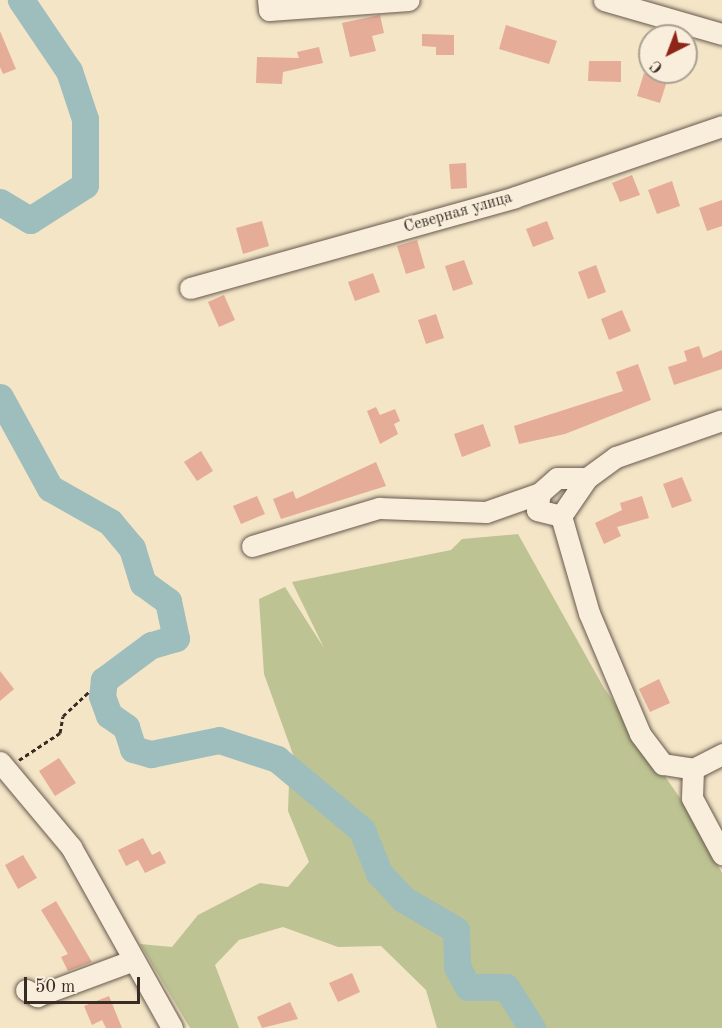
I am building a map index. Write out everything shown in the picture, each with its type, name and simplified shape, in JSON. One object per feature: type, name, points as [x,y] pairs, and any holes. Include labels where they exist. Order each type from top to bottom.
[{"type":"street","points":[[268,0],[269,10],[409,0]]},
{"type":"street","points":[[604,0],[631,4],[722,34]]},
{"type":"street","name":"Северная улица","points":[[190,288],[515,197],[722,126]]},
{"type":"street","points":[[722,420],[616,457],[586,478],[561,516],[589,613],[640,734],[663,764],[693,768],[722,754]]},
{"type":"street","points":[[252,546],[379,508],[486,512],[540,492],[557,478],[586,478]]},
{"type":"street","points":[[540,492],[537,510],[561,516]]},
{"type":"street","points":[[3,765],[71,847],[172,1028]]},
{"type":"street","points":[[693,768],[692,798],[722,854]]},
{"type":"street","points":[[26,990],[37,996],[134,960]]},
{"type":"path","points":[[3,765],[60,733],[63,716],[90,691]]},
{"type":"green space","points":[[518,534],[604,688],[691,814],[722,873],[722,1028],[437,1028],[426,990],[381,946],[338,947],[283,927],[239,940],[215,965],[239,1028],[190,1028],[140,944],[172,947],[198,915],[260,883],[288,887],[309,862],[288,811],[289,783],[299,771],[264,674],[259,599],[285,587],[324,648],[292,582],[451,550],[462,539]]},
{"type":"building","points":[[380,15],[384,33],[372,36],[376,51],[350,57],[342,23]]},
{"type":"building","points":[[506,25],[557,41],[549,64],[499,49]]},
{"type":"building","points":[[0,31],[16,69],[3,74],[0,67]]},
{"type":"building","points":[[422,34],[454,35],[454,55],[436,55],[436,47],[422,46]]},
{"type":"building","points":[[319,47],[323,63],[283,72],[282,84],[256,83],[257,57],[299,58],[297,52]]},
{"type":"building","points":[[589,61],[621,61],[621,82],[588,81]]},
{"type":"building","points":[[641,84],[666,84],[660,103],[637,96]]},
{"type":"building","points":[[466,163],[467,188],[451,189],[449,164]]},
{"type":"building","points":[[632,175],[640,195],[620,202],[612,183]]},
{"type":"building","points":[[672,181],[680,206],[657,214],[648,190]]},
{"type":"building","points":[[722,200],[722,226],[707,231],[699,208]]},
{"type":"building","points":[[262,221],[269,246],[243,254],[236,228]]},
{"type":"building","points":[[547,221],[554,239],[533,247],[526,229]]},
{"type":"building","points":[[417,240],[425,268],[406,274],[397,246]]},
{"type":"building","points":[[464,260],[473,284],[453,291],[445,266]]},
{"type":"building","points":[[596,265],[606,292],[588,299],[578,272]]},
{"type":"building","points":[[373,273],[380,292],[355,301],[348,282]]},
{"type":"building","points":[[224,295],[235,320],[219,327],[208,302]]},
{"type":"building","points":[[622,310],[631,331],[609,340],[601,319]]},
{"type":"building","points":[[436,314],[444,338],[426,344],[418,320]]},
{"type":"building","points":[[699,346],[703,358],[722,350],[722,369],[674,385],[668,367],[687,361],[684,351]]},
{"type":"building","points":[[638,364],[651,400],[565,434],[519,444],[514,426],[623,391],[616,372]]},
{"type":"building","points":[[376,407],[380,415],[395,409],[400,421],[394,424],[398,434],[380,444],[367,411]]},
{"type":"building","points":[[483,424],[491,446],[462,457],[454,434]]},
{"type":"building","points":[[201,451],[213,471],[197,481],[184,462]]},
{"type":"building","points":[[376,462],[386,486],[281,519],[273,499],[293,491],[296,499]]},
{"type":"building","points":[[682,477],[692,501],[672,508],[663,484]]},
{"type":"building","points":[[257,496],[265,514],[241,524],[233,506]]},
{"type":"building","points":[[642,496],[649,518],[617,527],[621,536],[604,544],[595,523],[622,510],[620,503]]},
{"type":"building","points":[[0,671],[14,689],[0,701]]},
{"type":"building","points":[[659,679],[670,703],[650,712],[639,689]]},
{"type":"building","points":[[59,758],[76,783],[55,796],[39,771]]},
{"type":"building","points":[[143,838],[152,855],[160,851],[166,863],[145,873],[138,860],[126,866],[118,850]]},
{"type":"building","points":[[23,855],[37,878],[18,889],[5,865]]},
{"type":"building","points":[[56,901],[92,962],[68,971],[61,957],[68,954],[41,910]]},
{"type":"building","points":[[352,973],[360,992],[338,1002],[329,983]]},
{"type":"building","points":[[109,996],[122,1028],[106,1028],[102,1020],[92,1025],[84,1006]]},
{"type":"building","points":[[290,1002],[298,1019],[262,1028],[257,1017]]},
{"type":"waterway","points":[[0,202],[30,220],[85,185],[85,119],[69,71],[21,0]]},
{"type":"waterway","points":[[0,397],[50,488],[110,522],[132,548],[143,583],[168,601],[176,638],[151,645],[104,680],[102,696],[109,715],[126,727],[133,749],[151,754],[219,740],[277,759],[362,830],[379,873],[403,899],[456,930],[457,967],[468,987],[506,987],[532,1028]]}]
